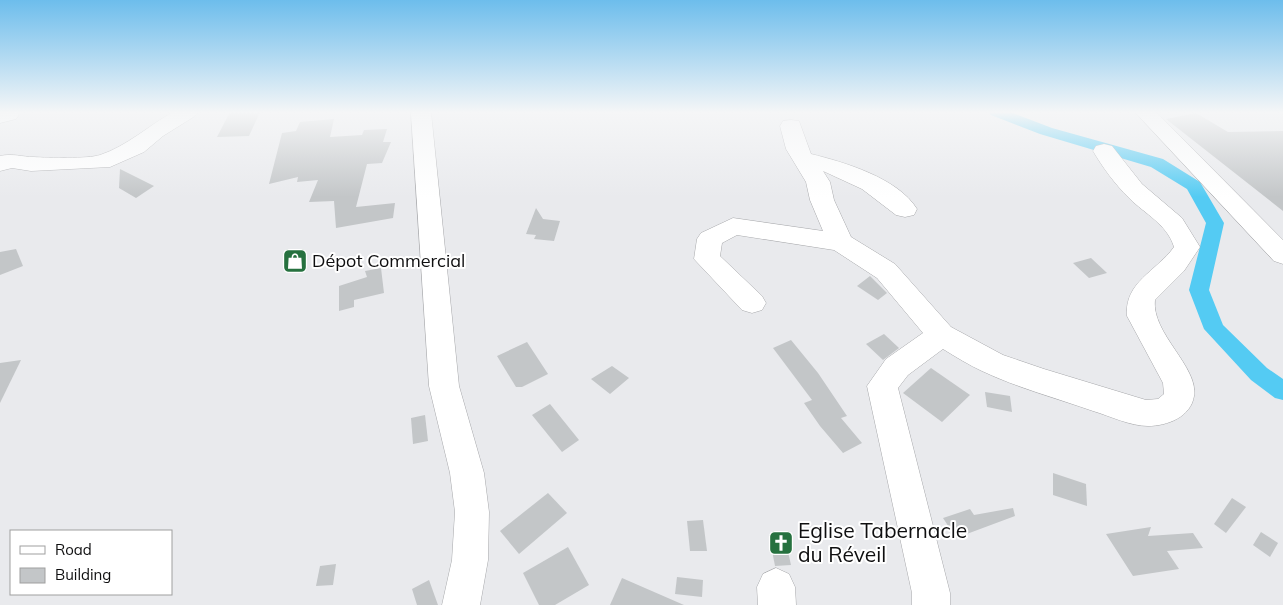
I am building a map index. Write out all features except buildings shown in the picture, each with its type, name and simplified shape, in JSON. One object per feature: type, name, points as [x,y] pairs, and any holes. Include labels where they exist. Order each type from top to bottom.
[{"type":"street","points":[[0,164],[7,161],[20,160],[31,164],[102,162],[136,147],[144,140]]},
{"type":"street","points":[[423,140],[444,386],[467,473],[472,512],[470,560],[461,605]]},
{"type":"street","points":[[795,140],[797,149],[818,182],[822,200],[841,242]]},
{"type":"street","points":[[1175,140],[1271,231],[1283,255]]},
{"type":"street","points":[[752,303],[707,259],[710,239],[733,226],[841,242],[886,271],[941,336],[1002,366],[1122,407],[1146,413],[1162,412],[1173,406],[1179,396],[1178,383],[1141,316],[1139,305],[1145,290],[1170,270],[1183,255],[1187,247],[1184,235],[1124,179],[1104,151]]},
{"type":"street","points":[[805,159],[860,176],[880,188],[905,209]]},
{"type":"street","points":[[931,605],[931,592],[882,386],[897,367],[941,336]]},
{"type":"waterway","points":[[1078,140],[1157,163],[1194,186],[1215,223],[1199,290],[1214,329],[1259,374],[1283,391]]},
{"type":"place","name":"Dépot Commercial","points":[[295,261]]},
{"type":"place","name":"Eglise Tabernacle du Réveil","points":[[781,543]]}]
